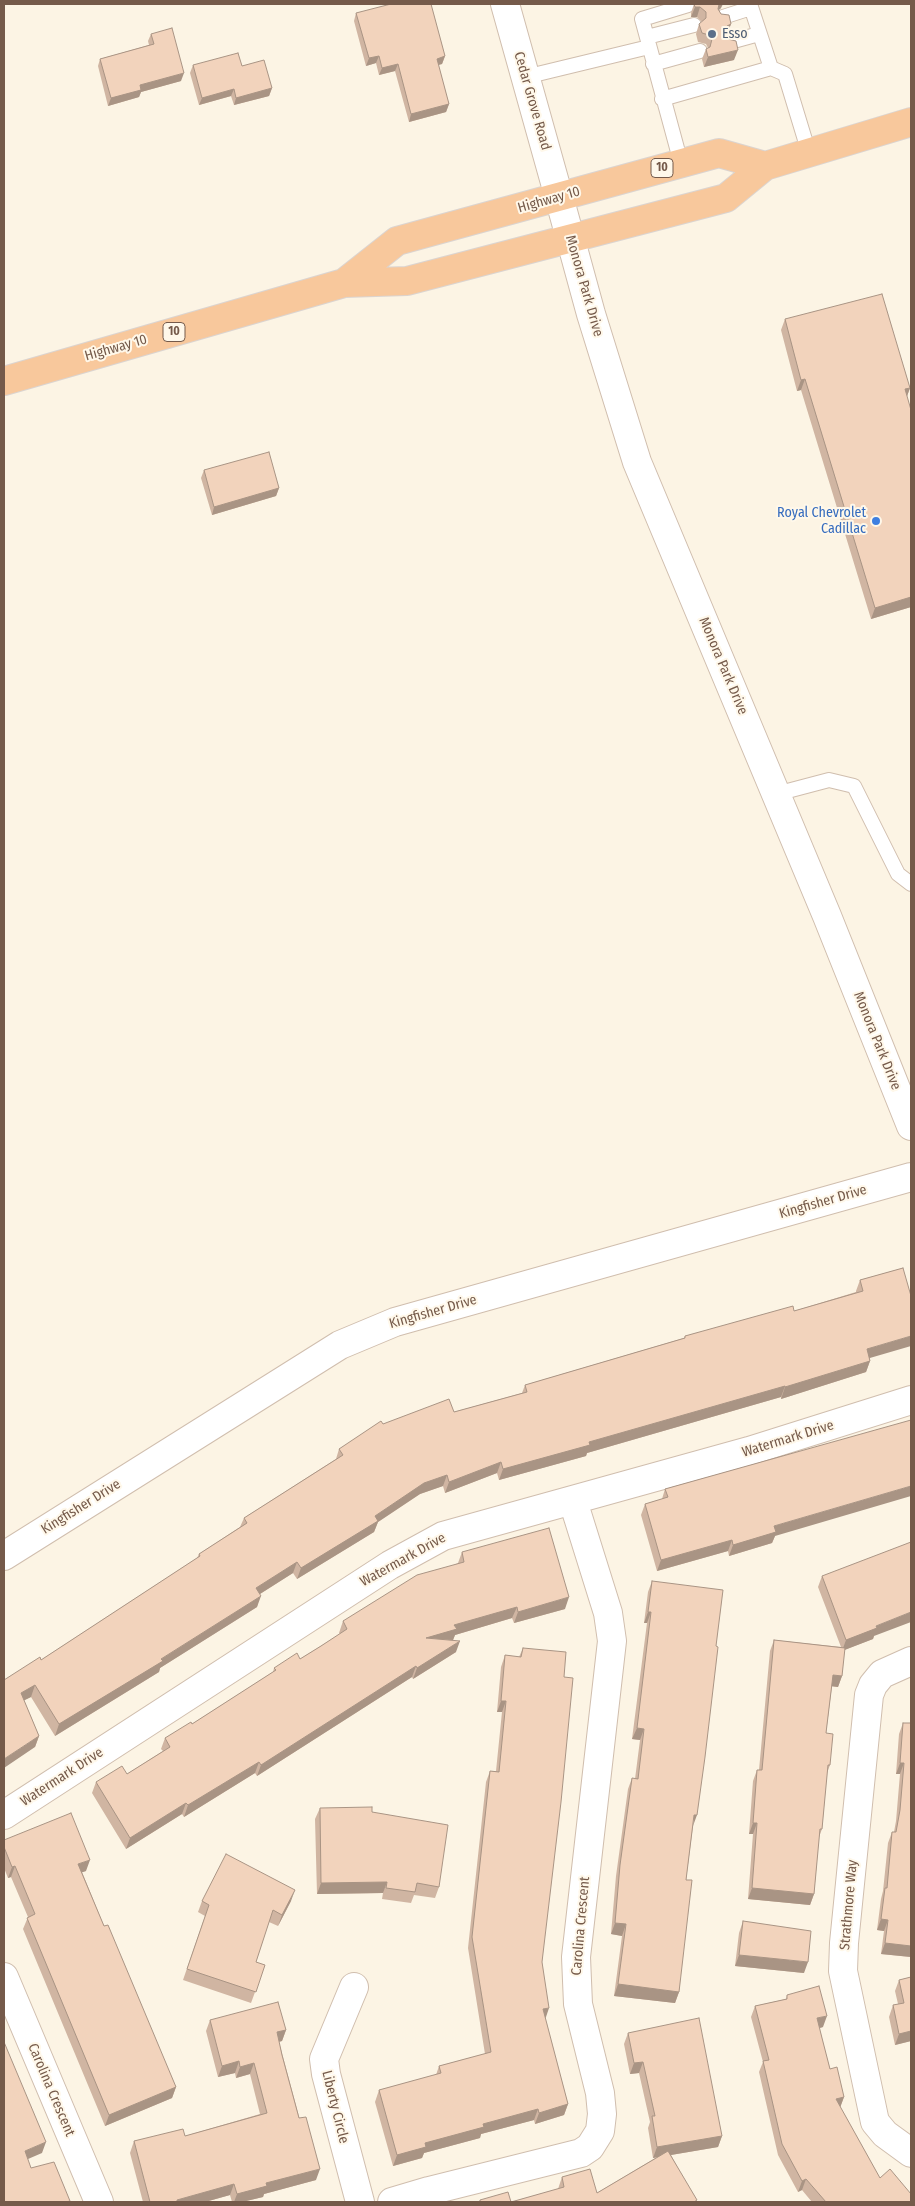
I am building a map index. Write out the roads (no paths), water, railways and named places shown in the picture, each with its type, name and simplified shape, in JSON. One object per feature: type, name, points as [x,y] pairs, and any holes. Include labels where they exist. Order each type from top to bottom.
[{"type":"highway","name":"Highway 10","points":[[4,380],[344,283],[407,281],[726,198],[765,166],[911,122]]},
{"type":"highway","name":"Highway 10","points":[[344,283],[397,241],[718,153],[765,166]]},
{"type":"street","name":"Cedar Grove Road","points":[[505,4],[559,197]]},
{"type":"street","name":"Monora Park Drive","points":[[559,197],[617,400],[638,462],[827,916],[911,1126]]},
{"type":"street","name":"Kingfisher Drive","points":[[4,1556],[340,1345],[395,1322],[911,1177]]},
{"type":"street","name":"Watermark Drive","points":[[4,1814],[390,1565],[443,1536],[749,1451],[911,1400]]},
{"type":"street","name":"Carolina Crescent","points":[[392,2202],[580,2153],[590,2147],[600,2131],[602,2114],[600,2093],[578,2004],[576,1957],[612,1641],[608,1613],[572,1501]]},
{"type":"street","name":"Strathmore Way","points":[[911,1661],[882,1674],[873,1685],[869,1695],[844,1943],[843,1971],[875,2122],[885,2134],[911,2153]]},
{"type":"street","name":"Carolina Crescent","points":[[4,1977],[98,2202]]},
{"type":"street","name":"Liberty Circle","points":[[354,1987],[324,2059],[326,2074],[360,2202]]},
{"type":"lane","points":[[681,163],[662,99],[642,19],[688,5]]},
{"type":"lane","points":[[723,17],[751,6],[770,68]]},
{"type":"lane","points":[[525,77],[648,42],[694,25]]},
{"type":"lane","points":[[730,42],[759,34]]},
{"type":"lane","points":[[653,64],[700,51]]},
{"type":"lane","points":[[662,99],[770,68],[785,74],[809,153]]},
{"type":"lane","points":[[776,794],[829,780],[854,786],[898,874],[911,884]]},
{"type":"place","name":"Esso","points":[[712,34]]},
{"type":"place","name":"Royal Chevrolet Cadillac","points":[[876,521]]}]
